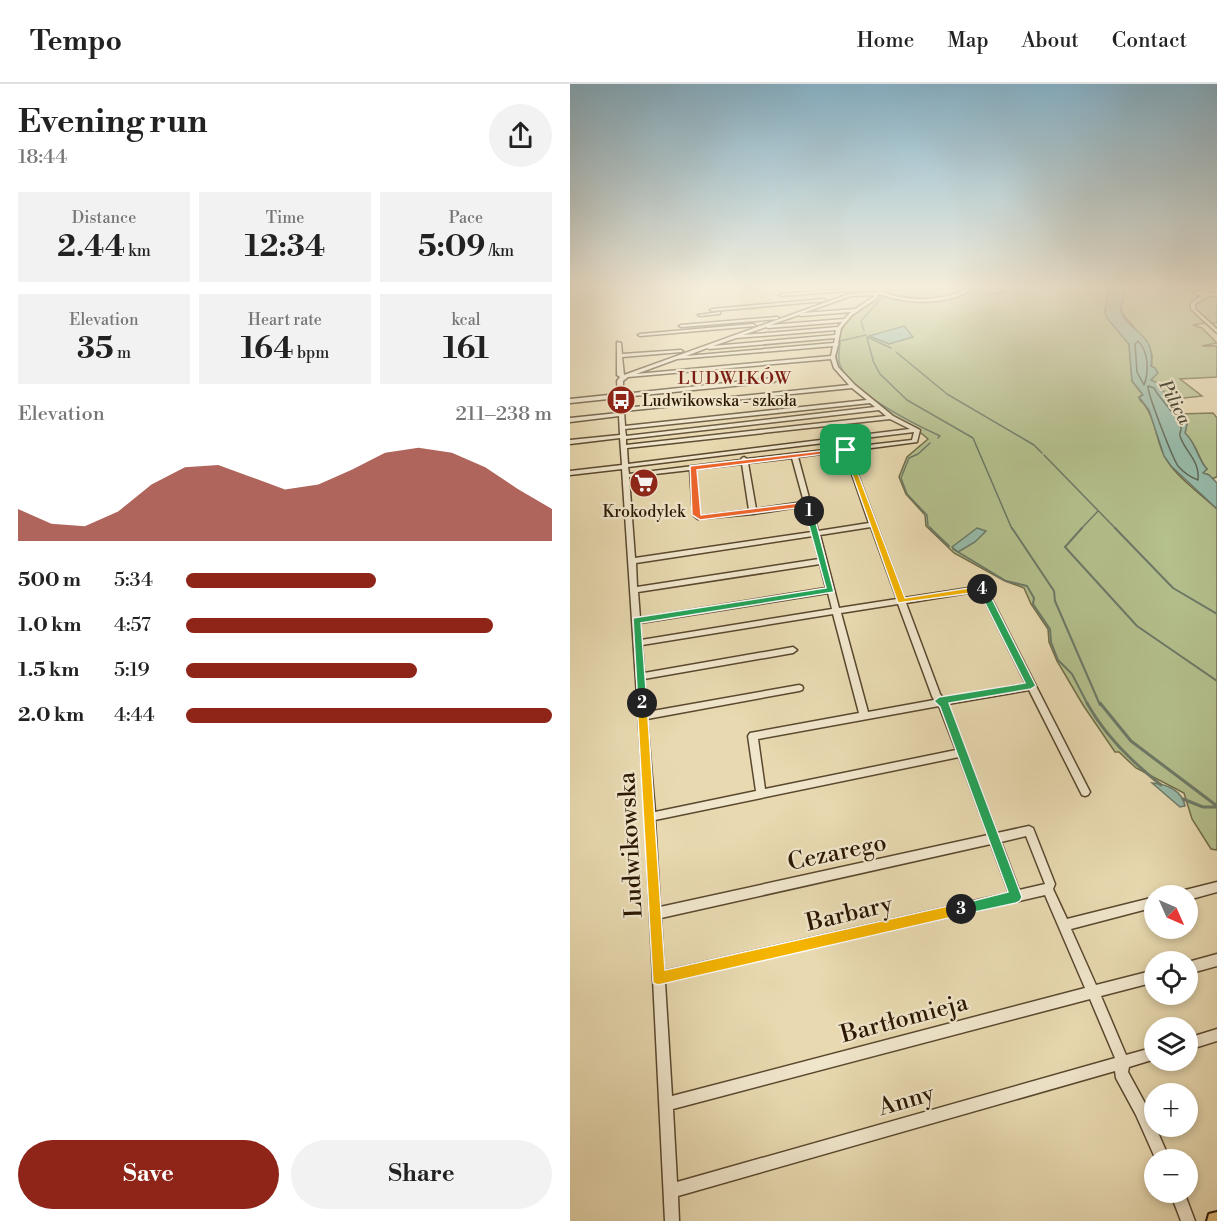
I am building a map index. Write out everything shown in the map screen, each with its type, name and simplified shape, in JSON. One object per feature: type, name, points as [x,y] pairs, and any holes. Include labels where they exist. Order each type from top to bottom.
[{"type":"street","points":[[623,377],[719,341]]},
{"type":"street","points":[[619,356],[782,341]]},
{"type":"street","points":[[836,341],[833,357],[836,367],[853,386],[891,417],[917,430]]},
{"type":"street","name":"Ludwikowska","points":[[619,343],[620,375],[623,377],[620,381],[622,434],[650,817],[672,1221]]},
{"type":"street","points":[[666,360],[836,345]]},
{"type":"street","points":[[689,371],[689,361],[836,345]]},
{"type":"street","points":[[623,377],[833,357]]},
{"type":"street","points":[[570,401],[774,380]]},
{"type":"street","points":[[570,420],[621,412],[853,386]]},
{"type":"street","points":[[570,442],[870,401]]},
{"type":"street","points":[[622,434],[882,408]]},
{"type":"street","points":[[623,447],[891,417]]},
{"type":"street","points":[[570,473],[693,468],[846,450],[915,441],[917,430]]},
{"type":"street","points":[[625,469],[743,451],[917,430]]},
{"type":"street","points":[[846,450],[939,701],[944,705],[1016,897]]},
{"type":"street","points":[[743,451],[753,512]]},
{"type":"street","points":[[795,456],[864,715]]},
{"type":"street","points":[[693,468],[696,515],[703,518],[807,504]]},
{"type":"street","points":[[632,561],[873,525]]},
{"type":"street","points":[[634,590],[823,561]]},
{"type":"street","points":[[638,644],[982,588],[1085,792]]},
{"type":"street","points":[[636,621],[831,590]]},
{"type":"street","points":[[640,676],[793,650]]},
{"type":"street","points":[[761,794],[753,736],[1031,686]]},
{"type":"street","points":[[643,716],[799,688]]},
{"type":"street","points":[[650,817],[962,753]]},
{"type":"street","points":[[1029,831],[1050,884],[1048,889],[1123,1062],[1121,1073],[1158,1149]]},
{"type":"street","name":"Cezarego","points":[[655,914],[1029,831]]},
{"type":"street","points":[[1198,892],[1217,887]]},
{"type":"street","name":"Barbary","points":[[658,978],[1048,889]]},
{"type":"street","points":[[1064,925],[1144,905]]},
{"type":"street","points":[[1198,965],[1217,960]]},
{"type":"street","name":"Bartłomieja","points":[[665,1104],[1144,979]]},
{"type":"street","points":[[1198,1041],[1217,1035]]},
{"type":"street","name":"Anny","points":[[670,1191],[1144,1056]]},
{"type":"street","points":[[1181,1203],[1188,1221]]},
{"type":"green space","points":[[838,341],[1127,341],[1129,344],[1132,381],[1143,395],[1139,397],[1140,400],[1149,412],[1164,455],[1174,470],[1217,509],[1217,850],[1211,849],[1192,819],[1184,793],[1136,768],[1119,752],[1115,752],[1057,661],[1049,642],[1048,629],[1031,604],[1024,588],[1005,581],[954,553],[926,526],[925,515],[906,494],[899,477],[907,457],[928,439],[893,417],[856,387],[836,364]]},
{"type":"green space","points":[[1146,341],[1215,341],[1217,343],[1202,346],[1217,346],[1217,377],[1180,379],[1202,396],[1167,400],[1161,387],[1151,380],[1152,355]]},
{"type":"green space","points":[[1213,413],[1217,418],[1217,477],[1211,479],[1209,475],[1202,473],[1207,469],[1185,433],[1187,424],[1179,414]]},
{"type":"water","points":[[882,341],[899,341],[889,344]]},
{"type":"water","points":[[1127,341],[1147,341],[1149,345],[1151,366],[1158,373],[1151,380],[1158,383],[1167,396],[1166,399],[1187,424],[1185,433],[1207,469],[1203,473],[1209,475],[1217,483],[1217,509],[1171,466],[1164,456],[1149,410],[1139,397],[1143,395],[1132,381],[1129,344]]},
{"type":"water","points":[[977,528],[986,531],[975,542],[958,552],[952,547]]},
{"type":"water","points":[[1152,783],[1173,789],[1181,796],[1185,806],[1180,807]]},
{"type":"waterway","points":[[840,341],[840,365],[856,386],[884,406],[940,436],[938,438]]},
{"type":"waterway","points":[[868,341],[873,360]]},
{"type":"waterway","points":[[876,341],[891,348]]},
{"type":"waterway","points":[[896,352],[947,394],[1034,445],[1042,453]]},
{"type":"waterway","points":[[873,361],[880,374],[907,400],[973,438],[1012,529]]},
{"type":"waterway","points":[[930,443],[918,454],[909,458],[901,478],[907,494],[927,515],[928,526],[932,529]]},
{"type":"waterway","points":[[1044,455],[1116,529]]},
{"type":"waterway","points":[[1081,529],[1098,511]]},
{"type":"waterway","points":[[930,528],[949,546]]},
{"type":"waterway","points":[[1012,528],[1054,591],[1055,601],[1100,705]]},
{"type":"waterway","points":[[1082,528],[1065,547],[1137,626],[1217,681]]},
{"type":"waterway","points":[[1115,528],[1173,588],[1217,614]]},
{"type":"waterway","points":[[953,549],[1006,581],[1027,586],[1034,598],[1033,604],[1050,629],[1051,642],[1058,660],[1072,674],[1088,705]]},
{"type":"waterway","points":[[1087,703],[1120,748],[1161,785]]},
{"type":"waterway","points":[[1100,703],[1131,741],[1217,806]]},
{"type":"waterway","points":[[1183,799],[1203,807],[1217,807]]},
{"type":"place","name":"Ludwikowska - szkoła","points":[[621,400]]},
{"type":"place","name":"Krokodylek","points":[[644,483]]},
{"type":"district","name":"LUDWIKÓW","points":[[735,378]]},
{"type":"route","points":[[846,450],[901,601],[982,588],[1031,686],[939,701],[944,705],[1016,897],[658,978],[650,817],[636,621],[831,590],[807,504],[700,518],[696,515],[693,468],[846,450]]},
{"type":"water label","name":"Pilica","points":[[1175,402]]}]
